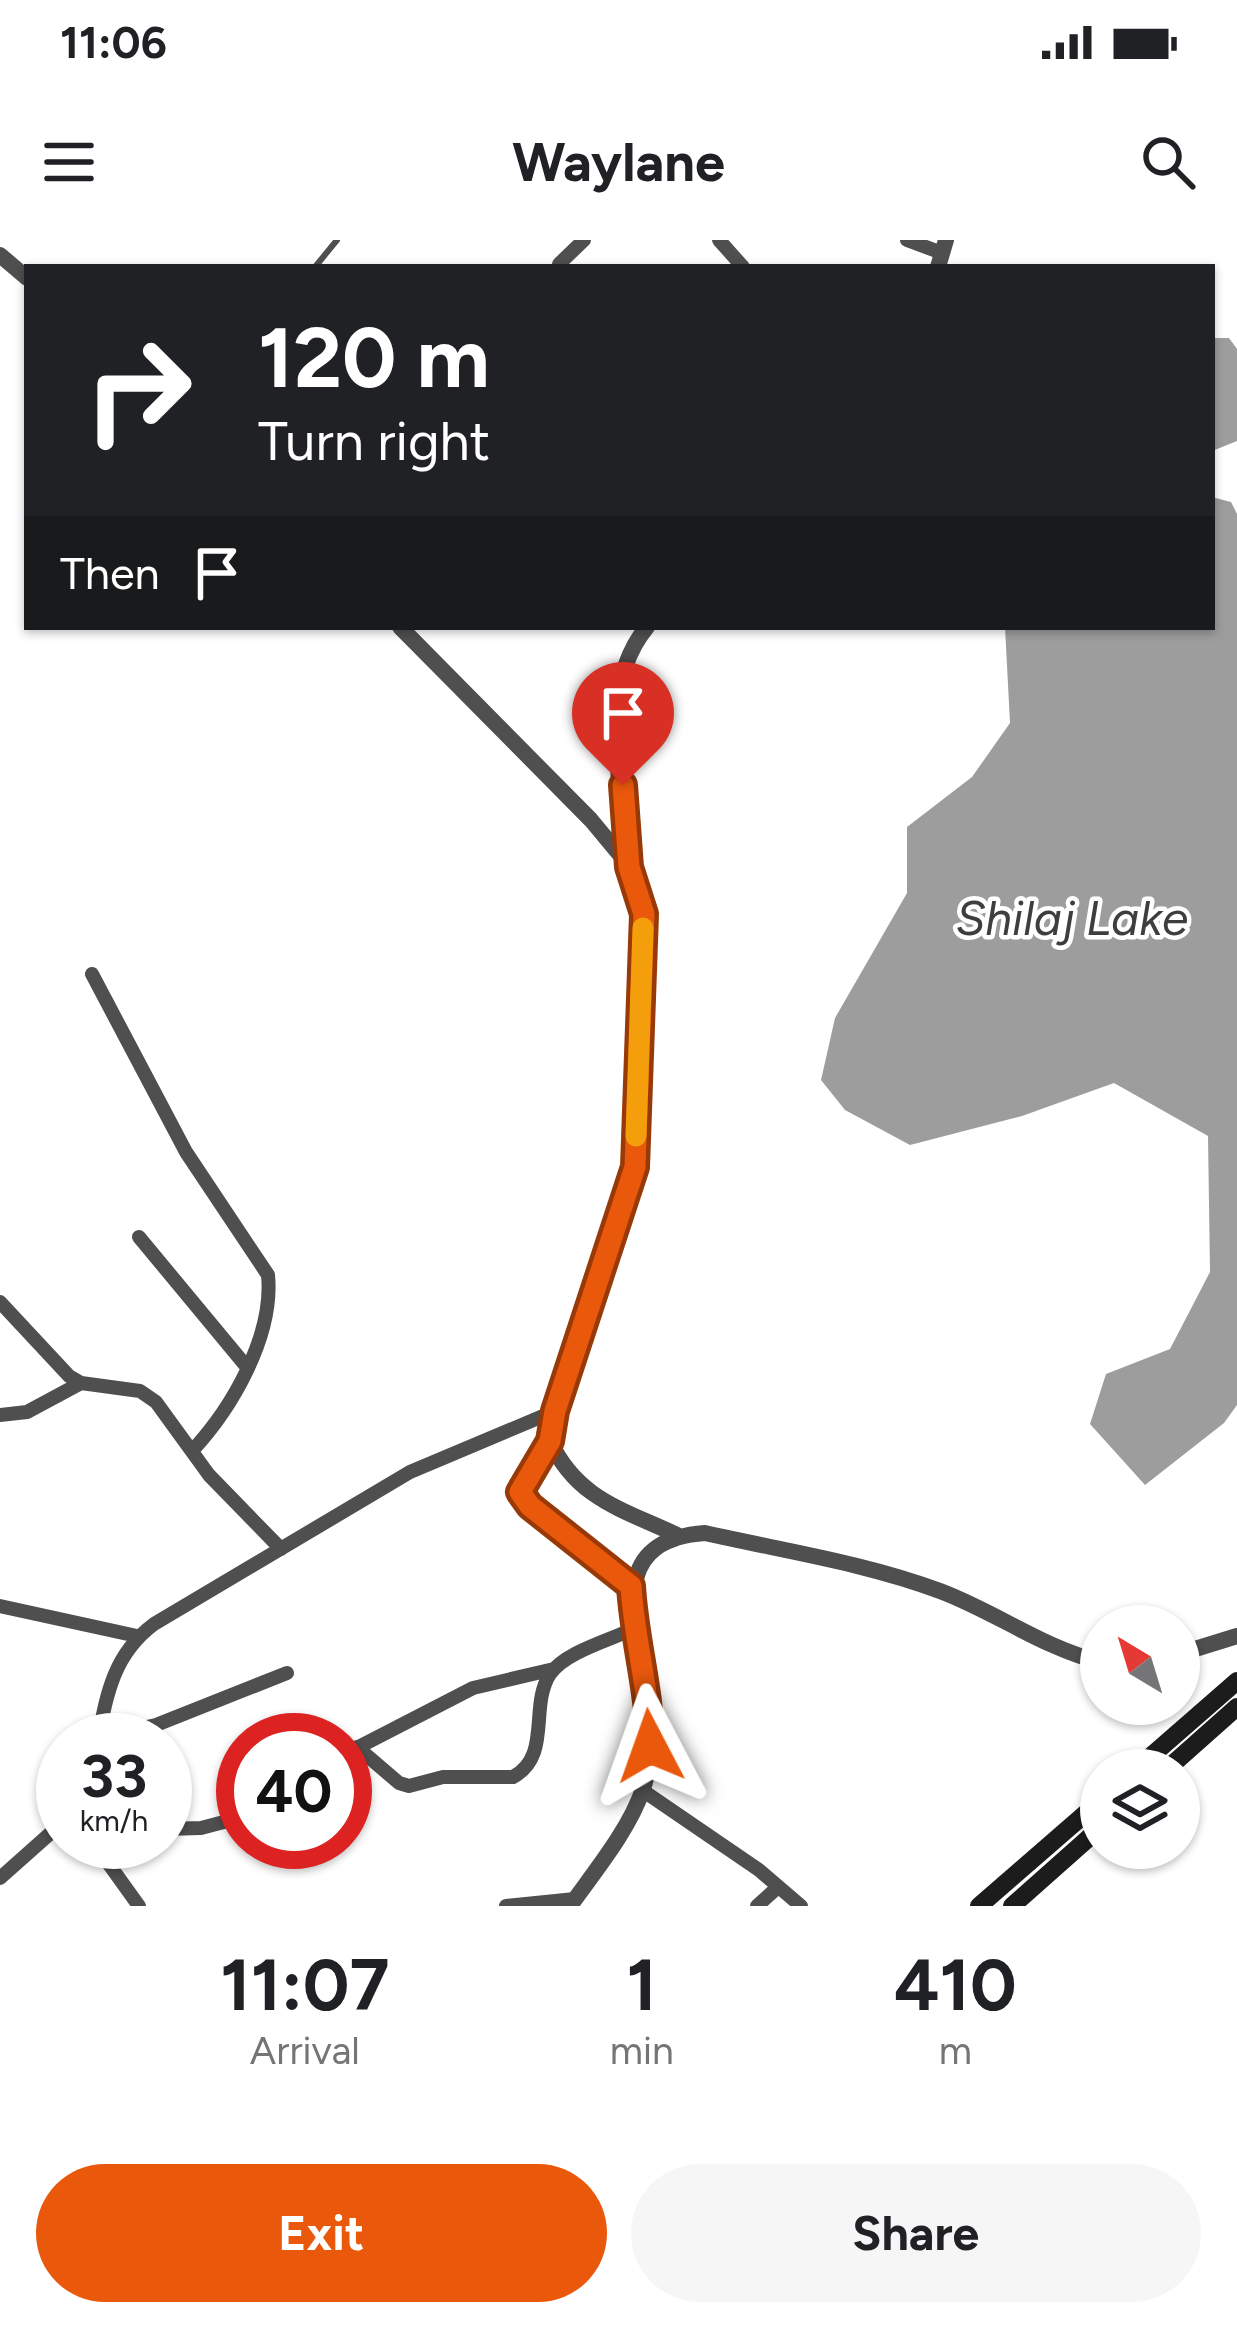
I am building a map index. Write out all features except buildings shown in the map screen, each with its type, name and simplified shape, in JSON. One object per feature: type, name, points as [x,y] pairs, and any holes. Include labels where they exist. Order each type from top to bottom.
[{"type":"main road","points":[[1159,1749],[1237,1681]]},
{"type":"main road","points":[[1190,1749],[1237,1707]]},
{"type":"main road","points":[[979,1906],[1080,1818]]},
{"type":"main road","points":[[1012,1906],[1080,1846]]},
{"type":"street","points":[[559,264],[584,240]]},
{"type":"street","points":[[718,240],[740,264]]},
{"type":"street","points":[[907,240],[942,253]]},
{"type":"street","points":[[0,254],[24,275]]},
{"type":"street","points":[[403,630],[629,867]]},
{"type":"street","points":[[631,1586],[530,1506],[520,1492],[550,1441],[555,1411],[635,1167],[644,914],[629,867],[616,702],[627,660],[645,630]]},
{"type":"street","points":[[92,974],[169,1124],[268,1275],[270,1296],[229,1406],[192,1451]]},
{"type":"street","points":[[139,1237],[246,1366]]},
{"type":"street","points":[[0,1303],[81,1383]]},
{"type":"street","points":[[0,1415],[27,1412],[81,1383],[140,1390],[156,1402],[192,1451],[281,1549]]},
{"type":"street","points":[[103,1713],[109,1683],[137,1636],[410,1472],[555,1411]]},
{"type":"street","points":[[550,1441],[565,1472],[589,1494],[677,1535],[705,1533],[894,1574],[1080,1657]]},
{"type":"street","points":[[506,1906],[573,1902],[642,1790],[650,1708],[633,1629],[631,1586],[646,1561],[677,1535]]},
{"type":"street","points":[[0,1606],[137,1636]]},
{"type":"street","points":[[372,1739],[472,1688],[554,1669],[633,1629]]},
{"type":"street","points":[[1200,1647],[1237,1636]]},
{"type":"street","points":[[372,1765],[409,1786],[442,1777],[513,1777],[535,1754],[546,1685],[554,1669]]},
{"type":"street","points":[[186,1713],[287,1673]]},
{"type":"street","points":[[642,1790],[801,1906]]},
{"type":"street","points":[[0,1878],[36,1846]]},
{"type":"street","points":[[112,1869],[139,1906]]},
{"type":"street","points":[[757,1906],[778,1887]]},
{"type":"lane","points":[[317,264],[337,240]]},
{"type":"water","points":[[1215,338],[1229,338],[1237,349],[1237,441],[1215,450]]},
{"type":"water","name":"Shilaj Lake","points":[[1215,498],[1231,502],[1237,514],[1237,1405],[1224,1423],[1145,1485],[1090,1424],[1106,1374],[1170,1349],[1210,1272],[1208,1136],[1114,1083],[1022,1116],[910,1145],[845,1110],[821,1080],[835,1018],[907,893],[907,827],[972,777],[1010,723],[1005,630],[1215,630]]},
{"type":"slow traffic","points":[[636,1136],[643,928]]},
{"type":"route","points":[[623,785],[629,867],[644,914],[635,1167],[555,1411],[550,1441],[520,1492],[530,1506],[631,1586],[633,1629],[650,1708],[650,1746]]}]
